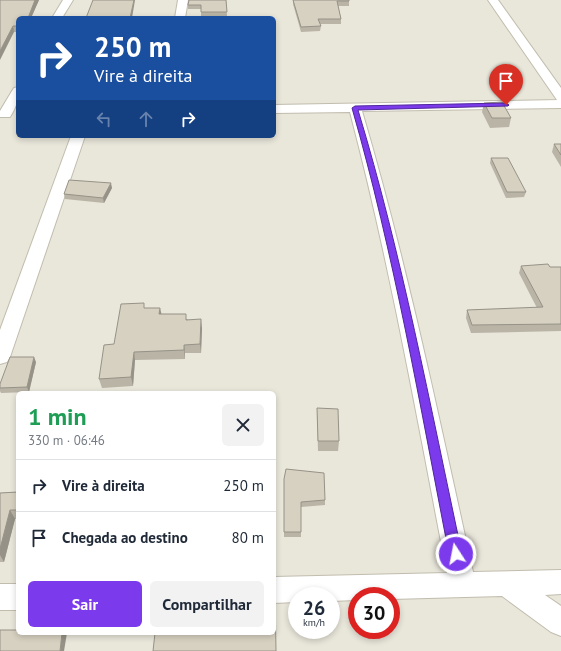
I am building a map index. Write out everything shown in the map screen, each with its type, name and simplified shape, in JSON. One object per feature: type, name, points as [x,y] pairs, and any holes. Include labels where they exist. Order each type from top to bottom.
[{"type":"street","points":[[58,16],[68,0]]},
{"type":"street","points":[[180,16],[184,0]]},
{"type":"street","points":[[494,0],[561,97]]},
{"type":"street","points":[[8,114],[16,96]]},
{"type":"street","points":[[276,109],[561,104]]},
{"type":"street","points":[[355,108],[373,170],[407,315],[462,584]]},
{"type":"street","points":[[0,357],[77,138]]},
{"type":"street","points":[[276,590],[561,582]]},
{"type":"street","points":[[505,583],[561,622]]},
{"type":"street","points":[[0,597],[16,597]]},
{"type":"shaded area","points":[[0,0],[561,0],[561,651],[0,651]]},
{"type":"building","points":[[0,0],[35,0],[29,16],[16,16],[16,26],[13,26],[0,51]]},
{"type":"building","points":[[93,0],[134,0],[130,16],[87,16]]},
{"type":"building","points":[[189,0],[226,0],[227,12],[201,12],[201,5],[188,5]]},
{"type":"building","points":[[293,0],[349,1],[337,1],[341,19],[318,19],[321,26],[301,27]]},
{"type":"building","points":[[502,102],[511,118],[492,118],[484,103]]},
{"type":"building","points":[[554,144],[561,144],[561,155]]},
{"type":"building","points":[[491,158],[508,158],[526,192],[507,192]]},
{"type":"building","points":[[69,180],[111,183],[103,198],[64,194]]},
{"type":"building","points":[[548,264],[550,267],[561,267],[561,324],[472,325],[467,310],[543,307],[521,266]]},
{"type":"building","points":[[144,303],[144,308],[160,308],[159,314],[186,314],[186,320],[201,319],[200,344],[184,345],[184,350],[134,352],[131,377],[99,379],[104,345],[114,344],[121,304]]},
{"type":"building","points":[[10,357],[34,357],[27,387],[0,388],[0,384]]},
{"type":"building","points":[[317,408],[338,409],[339,441],[318,441]]},
{"type":"building","points":[[286,469],[324,473],[325,500],[301,502],[301,532],[284,532],[284,479]]},
{"type":"building","points":[[16,492],[16,510],[10,510],[0,549],[0,493]]},
{"type":"building","points":[[0,630],[16,630],[16,635],[62,635],[60,651],[0,651]]},
{"type":"building","points":[[155,635],[276,635],[276,651],[153,651]]},
{"type":"route","points":[[456,554],[386,220],[355,108],[506,105]]}]
